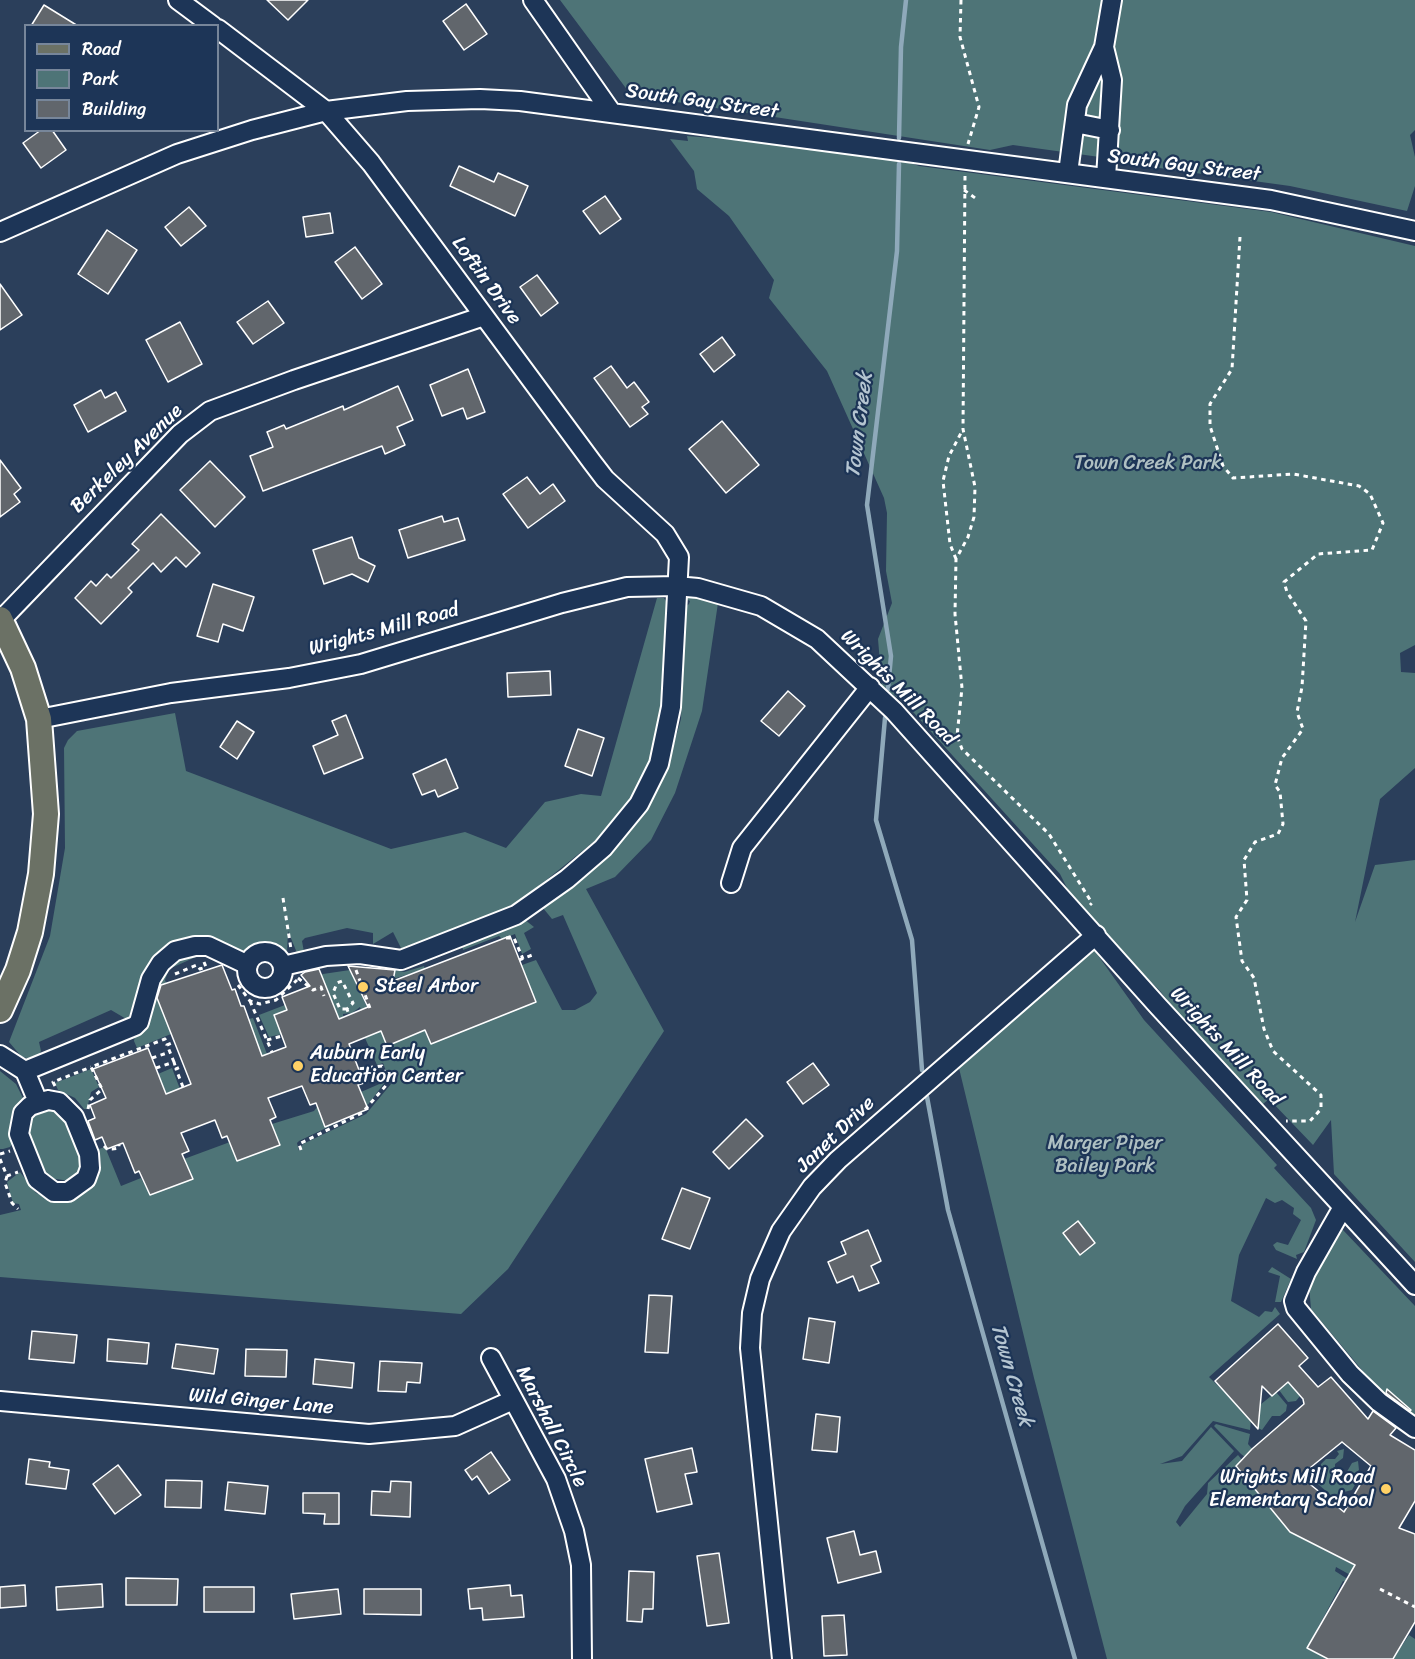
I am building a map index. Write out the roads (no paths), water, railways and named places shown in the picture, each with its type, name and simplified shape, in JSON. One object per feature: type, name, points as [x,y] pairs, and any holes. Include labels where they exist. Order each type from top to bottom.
[{"type":"main road","points":[[0,620],[23,668],[39,719],[46,784],[41,874],[24,951],[0,1010]]},
{"type":"street","points":[[178,0],[210,24]]},
{"type":"street","points":[[533,0],[612,113]]},
{"type":"street","points":[[1068,173],[1077,105],[1104,47],[1112,0]]},
{"type":"street","name":"Loftin Drive","points":[[219,30],[326,111],[371,163],[598,471],[665,534],[679,557],[671,708],[659,764],[639,804],[603,848],[567,879],[516,915],[401,960],[360,954],[287,960]]},
{"type":"street","points":[[1104,47],[1112,80],[1106,178]]},
{"type":"street","name":"South Gay Street","points":[[0,232],[177,154],[252,130],[326,111],[407,101],[480,99],[520,100],[1271,200],[1415,231]]},
{"type":"street","points":[[1075,123],[1110,130]]},
{"type":"street","name":"Berkeley Avenue","points":[[0,620],[180,434],[210,411],[484,316]]},
{"type":"street","name":"Wrights Mill Road","points":[[39,719],[171,693],[290,678],[361,664],[573,600],[627,587],[676,586],[730,596],[780,616],[817,639],[870,687],[1415,1285]]},
{"type":"street","points":[[731,883],[742,848],[870,687]]},
{"type":"street","name":"Janet Drive","points":[[782,1659],[750,1348],[752,1313],[760,1279],[781,1231],[812,1187],[838,1160],[1096,935]]},
{"type":"street","points":[[25,1071],[135,1026],[139,1022],[151,979],[161,963],[175,951],[195,946],[208,946],[248,965]]},
{"type":"street","points":[[266,952],[287,960],[279,983],[262,988],[248,977],[248,965],[254,956],[266,952]]},
{"type":"street","points":[[0,1055],[25,1071],[38,1102]]},
{"type":"street","points":[[48,1100],[65,1107],[74,1117],[89,1154],[90,1168],[86,1179],[68,1192],[54,1192],[43,1186],[37,1179],[21,1141],[19,1124],[23,1113],[38,1102],[48,1100]]},
{"type":"street","points":[[1343,1207],[1305,1272],[1294,1301],[1296,1308],[1350,1374],[1379,1402],[1415,1428]]},
{"type":"street","name":"Marshall Circle","points":[[491,1358],[556,1479],[574,1531],[581,1565],[582,1659]]},
{"type":"street","name":"Wild Ginger Lane","points":[[0,1401],[369,1434],[455,1426],[513,1400]]},
{"type":"waterway","name":"Town Creek","points":[[899,138],[901,47],[906,0]]},
{"type":"waterway","name":"Town Creek","points":[[888,689],[891,656],[867,505],[897,251],[899,164]]},
{"type":"waterway","name":"Town Creek","points":[[885,718],[876,820],[912,940],[922,1070]]},
{"type":"waterway","name":"Town Creek","points":[[927,1097],[948,1210],[1075,1659]]},
{"type":"place","name":"Steel Arbor","points":[[363,987]]},
{"type":"place","name":"Auburn Early Education Center","points":[[298,1066]]},
{"type":"place","name":"Wrights Mill Road Elementary School","points":[[1386,1489]]},
{"type":"park label","name":"Town Creek Park","points":[[1148,464]]},
{"type":"park label","name":"Marger Piper Bailey Park","points":[[1105,1156]]}]
